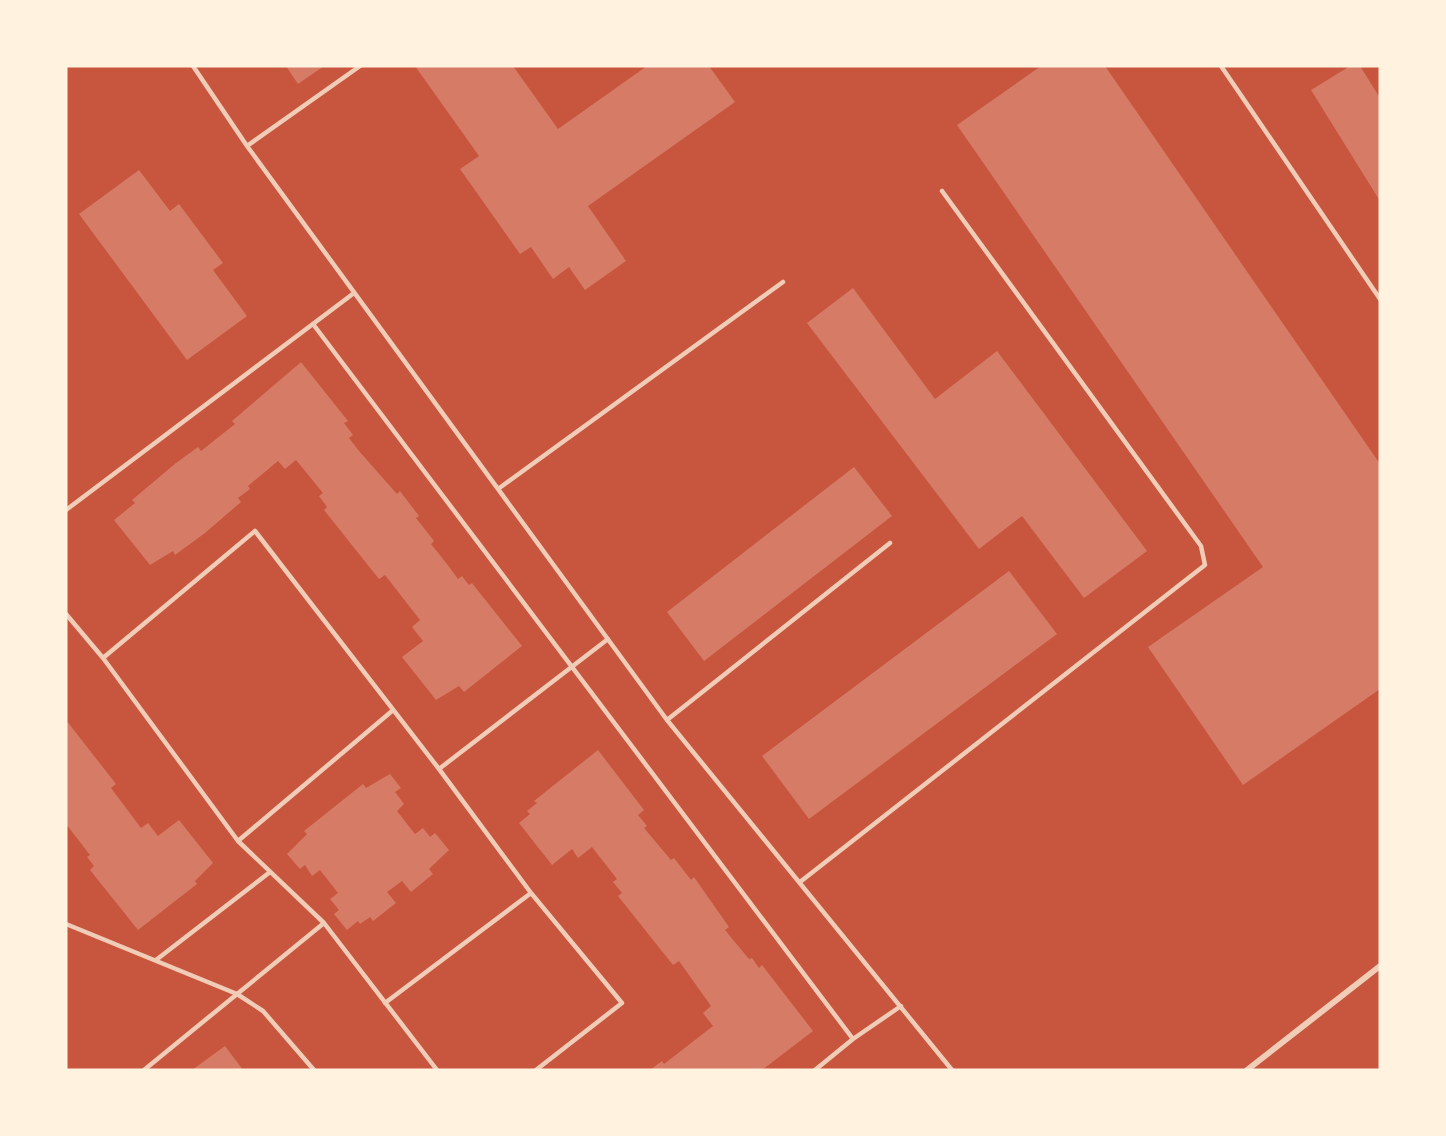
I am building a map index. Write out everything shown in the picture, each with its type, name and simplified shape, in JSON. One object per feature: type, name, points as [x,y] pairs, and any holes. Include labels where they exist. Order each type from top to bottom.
[{"type":"street","points":[[1247,1070],[1380,966]]},
{"type":"lane","points":[[193,66],[247,146],[667,720],[952,1070]]},
{"type":"lane","points":[[247,146],[360,66]]},
{"type":"lane","points":[[1221,66],[1380,299]]},
{"type":"lane","points":[[800,882],[1205,565],[1201,546],[942,191]]},
{"type":"lane","points":[[498,489],[783,282]]},
{"type":"lane","points":[[66,510],[354,293]]},
{"type":"lane","points":[[313,324],[571,668],[854,1039]]},
{"type":"lane","points":[[103,658],[255,531],[439,769],[531,893],[622,1003],[536,1070]]},
{"type":"lane","points":[[667,720],[890,543]]},
{"type":"lane","points":[[66,614],[103,658],[238,841],[324,924],[437,1070]]},
{"type":"lane","points":[[439,769],[608,639]]},
{"type":"lane","points":[[238,841],[392,711]]},
{"type":"lane","points":[[156,961],[270,872]]},
{"type":"lane","points":[[385,1003],[531,893]]},
{"type":"lane","points":[[66,924],[237,994],[263,1011],[314,1070]]},
{"type":"lane","points":[[144,1070],[324,924]]},
{"type":"lane","points":[[815,1070],[901,1006]]},
{"type":"building","points":[[286,66],[324,66],[298,84]]},
{"type":"building","points":[[415,66],[513,66],[558,129],[647,66],[709,66],[735,102],[588,206],[626,261],[585,290],[569,267],[553,279],[531,247],[520,254],[460,169],[479,156]]},
{"type":"building","points":[[1041,66],[1105,66],[1380,464],[1380,689],[1243,785],[1148,647],[1263,567],[957,125]]},
{"type":"building","points":[[1350,66],[1360,66],[1380,98],[1380,201],[1311,90]]},
{"type":"building","points":[[139,170],[170,211],[179,204],[223,263],[213,270],[247,316],[187,360],[79,214]]},
{"type":"building","points":[[853,288],[935,399],[997,351],[1147,551],[1084,598],[1022,516],[979,549],[807,323]]},
{"type":"building","points":[[301,362],[348,421],[344,423],[353,435],[349,438],[397,494],[400,491],[419,516],[416,518],[434,541],[431,544],[458,579],[462,576],[469,585],[472,583],[522,646],[464,692],[459,686],[436,700],[402,657],[423,641],[412,627],[420,620],[385,575],[379,579],[324,510],[327,507],[319,496],[323,493],[296,460],[285,469],[278,461],[248,486],[250,489],[238,498],[241,502],[205,533],[175,555],[173,551],[150,565],[114,520],[135,503],[132,500],[176,463],[198,447],[201,451],[235,424],[232,421]]},
{"type":"building","points":[[854,467],[892,516],[704,661],[667,612]]},
{"type":"building","points":[[1009,571],[1057,634],[809,819],[762,756]]},
{"type":"building","points":[[66,720],[116,784],[111,788],[141,828],[148,823],[158,836],[179,820],[213,863],[195,881],[197,884],[138,930],[90,870],[94,866],[87,857],[90,855],[66,824]]},
{"type":"building","points":[[598,750],[644,810],[638,815],[647,826],[644,828],[671,860],[674,858],[691,880],[694,877],[729,927],[725,930],[749,959],[752,958],[759,968],[762,965],[813,1031],[762,1070],[650,1070],[662,1061],[664,1064],[713,1026],[703,1013],[711,1006],[679,961],[673,965],[618,896],[622,893],[613,882],[617,879],[592,847],[578,858],[572,849],[552,865],[519,823],[530,814],[527,811],[537,803],[534,801]]},
{"type":"building","points":[[390,774],[401,788],[395,792],[404,804],[397,811],[415,834],[423,828],[430,837],[435,833],[449,850],[429,869],[433,874],[411,892],[402,881],[387,892],[396,903],[373,921],[370,917],[360,924],[358,921],[347,930],[334,914],[339,910],[330,899],[338,893],[320,870],[312,876],[305,865],[300,869],[287,854],[307,834],[304,831],[363,784],[366,788]]},
{"type":"building","points":[[225,1046],[243,1070],[192,1070]]}]
